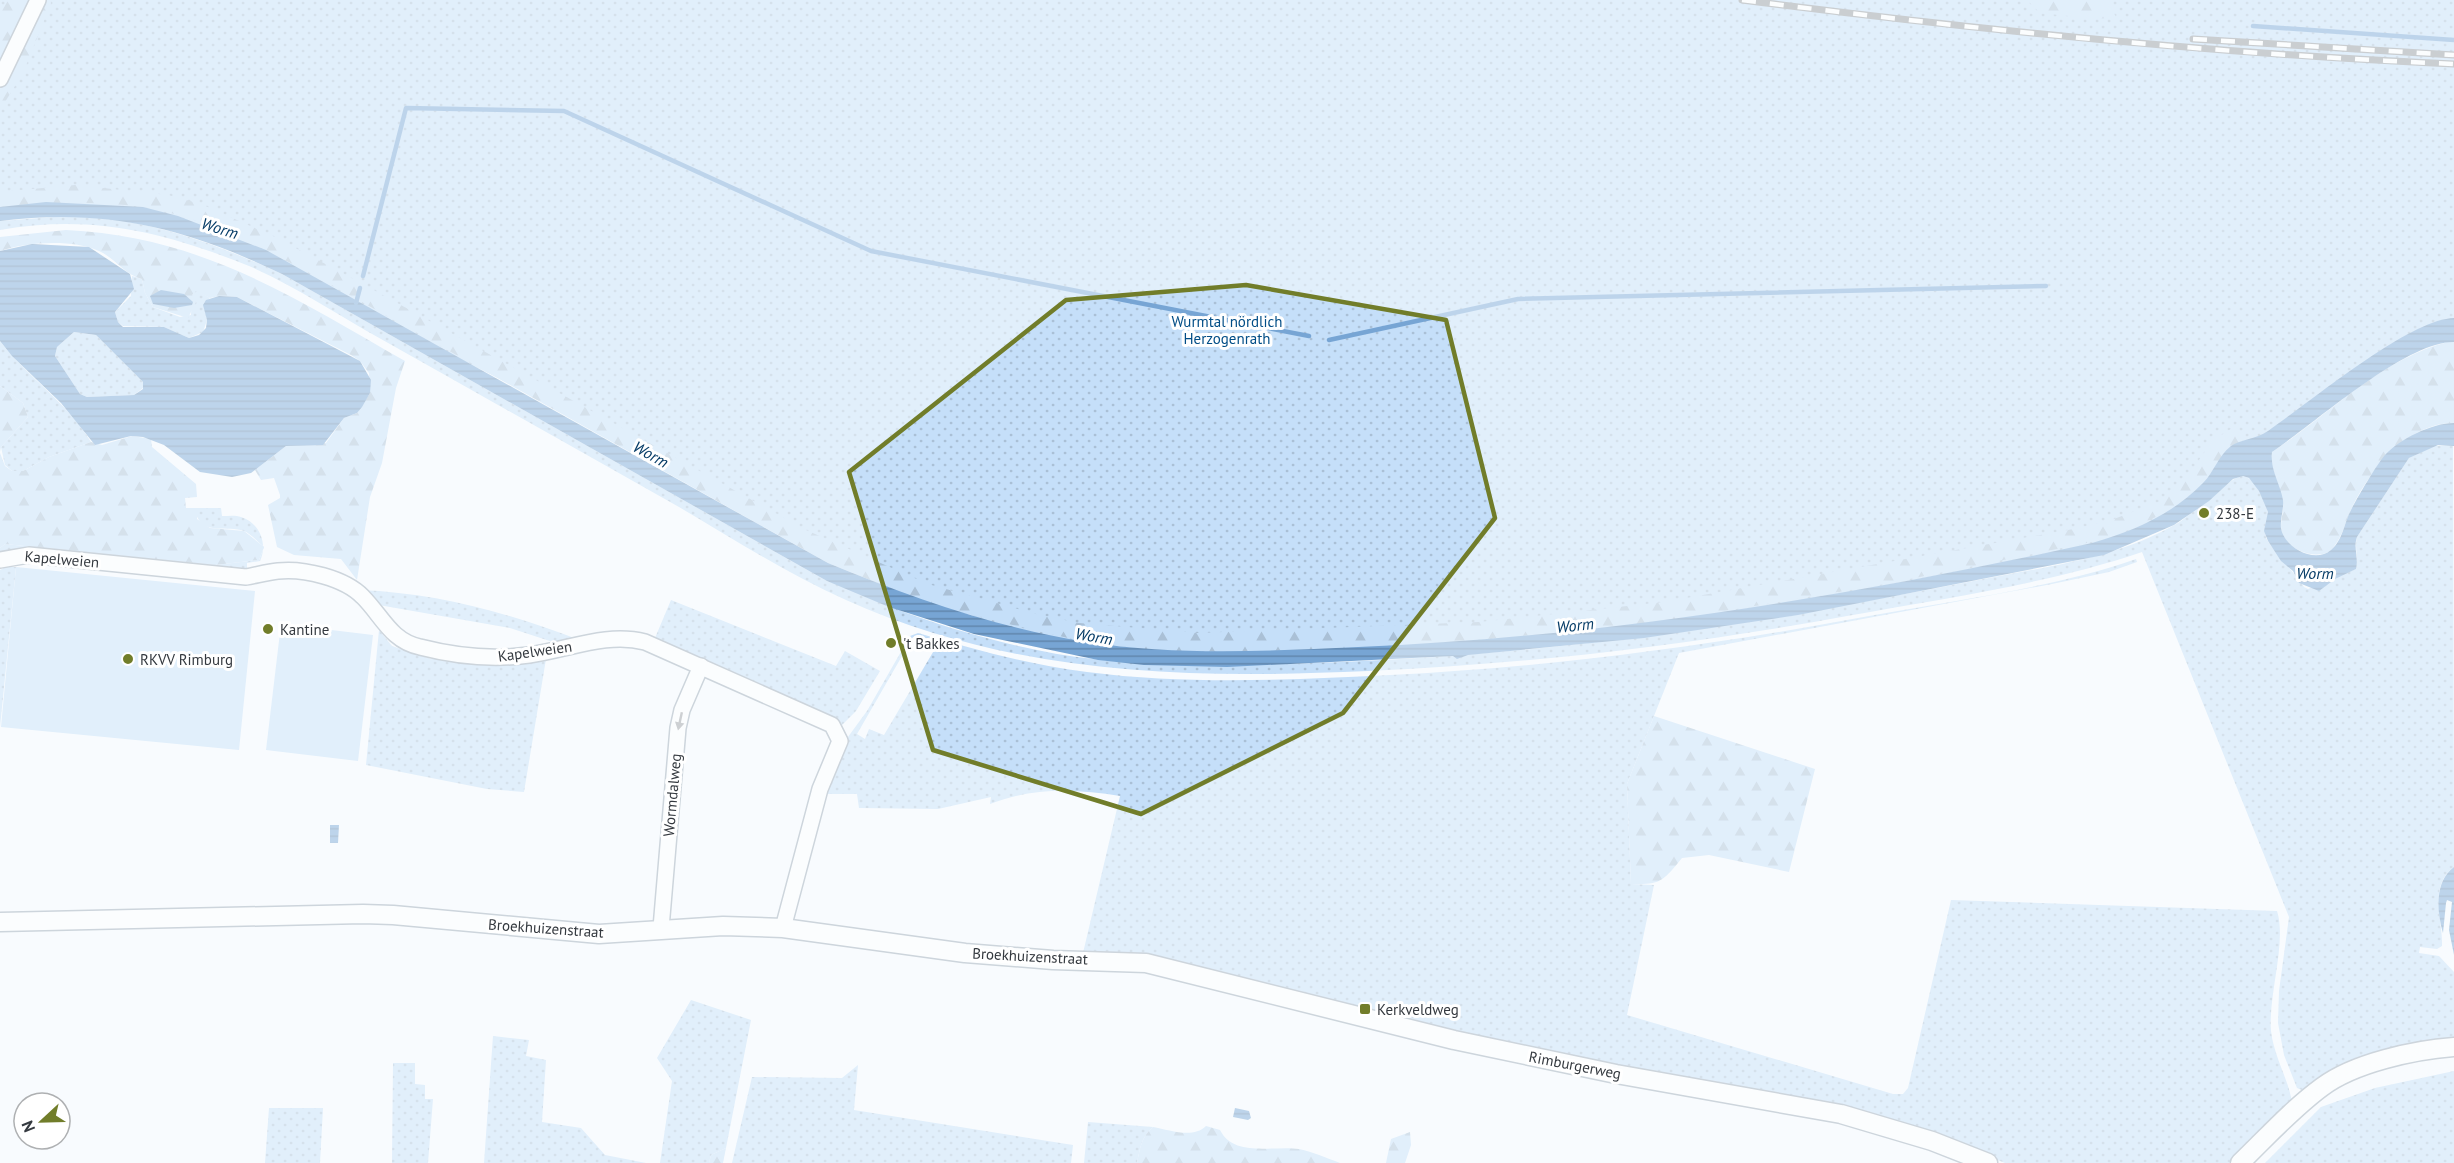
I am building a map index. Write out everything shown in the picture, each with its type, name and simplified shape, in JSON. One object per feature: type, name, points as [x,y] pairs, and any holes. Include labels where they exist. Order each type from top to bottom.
[{"type":"street","points":[[0,79],[38,0]]},
{"type":"street","name":"Kapelweien","points":[[0,560],[29,555],[246,577],[278,571],[320,574],[356,591],[393,633],[416,647],[460,655],[497,658],[526,656],[602,639],[628,637],[701,666],[832,725],[840,737],[839,746],[820,789],[783,928]]},
{"type":"street","name":"Wormdalweg","points":[[661,928],[678,728],[682,710],[701,666]]},
{"type":"street","name":"Broekhuizenstraat","points":[[0,922],[393,915],[599,934],[661,928],[783,928],[966,953],[1053,960],[1121,961],[1162,966]]},
{"type":"street","name":"Rimburgerweg","points":[[1162,966],[1454,1040],[1616,1074],[1841,1114],[1932,1141],[1988,1163]]},
{"type":"street","points":[[2240,1163],[2303,1102],[2335,1079],[2391,1058],[2454,1047]]},
{"type":"highlighted area","points":[[1246,285],[1446,320],[1495,518],[1343,713],[1141,814],[933,750],[849,472],[1066,300]]},
{"type":"green space","name":"Wurmtal nördlich Herzogenrath","points":[[0,0],[2454,0],[2454,335],[2427,340],[2135,538],[1637,632],[1257,660],[1014,636],[282,270],[208,237],[93,209],[0,216]]},
{"type":"green space","points":[[7,0],[35,0],[0,69],[0,14]]},
{"type":"green space","points":[[41,0],[50,0],[51,3],[23,73],[0,110],[0,90]]},
{"type":"green space","points":[[2027,0],[2107,0],[2116,17],[2097,19],[2040,13]]},
{"type":"green space","points":[[75,185],[168,195],[201,204],[275,237],[372,289],[806,530],[928,584],[1036,614],[1079,623],[1198,633],[1479,622],[1664,602],[2079,528],[2114,519],[2161,501],[2201,464],[2199,460],[2212,441],[2237,425],[2243,442],[2228,449],[2206,480],[2175,508],[2111,538],[1885,584],[1665,621],[1430,644],[1247,652],[1162,651],[1085,642],[937,607],[828,563],[337,288],[267,251],[218,229],[167,212],[124,205],[71,203],[0,207],[0,192]]},
{"type":"green space","points":[[67,216],[123,221],[177,233],[282,274],[827,581],[915,616],[958,630],[1026,648],[1125,662],[1249,665],[1425,658],[1588,643],[1750,621],[1912,593],[2089,558],[2134,544],[2178,523],[2230,482],[2242,476],[2251,480],[2265,503],[2268,517],[2265,532],[2269,543],[2308,589],[2356,569],[2357,537],[2409,458],[2433,446],[2453,445],[2454,867],[2446,875],[2439,893],[2442,946],[2437,949],[2420,947],[2419,953],[2439,956],[2454,972],[2454,1038],[2304,1091],[2297,1088],[2284,1055],[2278,1023],[2279,991],[2289,917],[2142,552],[2033,582],[1787,626],[1609,652],[1489,664],[1368,671],[1234,674],[1102,667],[1038,658],[974,644],[910,625],[824,590],[300,292],[249,266],[187,244],[127,229],[66,224],[0,230],[0,221]]},
{"type":"green space","points":[[66,230],[114,235],[160,244],[203,257],[284,293],[405,361],[396,388],[382,463],[370,497],[357,580],[341,559],[294,555],[277,547],[268,505],[280,498],[280,495],[274,478],[261,480],[255,470],[286,446],[326,443],[344,418],[357,413],[370,393],[369,373],[360,361],[237,297],[210,298],[196,291],[192,295],[196,302],[188,318],[153,307],[145,293],[142,279],[130,274],[105,254],[88,247],[50,243],[0,251],[0,237]]},
{"type":"green space","points":[[132,276],[142,279],[145,293],[153,307],[180,317],[191,315],[192,295],[196,290],[210,298],[204,303],[207,320],[203,332],[189,338],[164,327],[123,326],[118,322],[115,312],[131,296]]},
{"type":"green space","points":[[74,332],[96,335],[143,382],[143,388],[134,395],[87,397],[80,394],[55,356],[57,347]]},
{"type":"green space","points":[[0,341],[70,414],[91,442],[49,457],[23,471],[12,471],[5,465],[1,447],[28,417],[23,403],[0,386]]},
{"type":"green space","points":[[2454,342],[2454,423],[2436,425],[2420,431],[2391,452],[2367,481],[2339,538],[2329,552],[2306,553],[2292,546],[2287,541],[2281,527],[2283,501],[2273,470],[2272,452],[2377,375],[2423,350]]},
{"type":"green space","points":[[0,386],[23,403],[28,417],[1,447],[0,452]]},
{"type":"green space","points":[[132,436],[151,439],[152,447],[196,484],[197,497],[185,498],[186,508],[197,508],[197,519],[210,528],[244,531],[264,547],[259,560],[215,565],[5,544],[0,548],[0,453],[5,466],[12,471],[23,471],[49,457],[91,442],[102,445]]},
{"type":"green space","points":[[197,508],[221,508],[222,516],[237,516],[248,520],[261,535],[263,546],[244,531],[204,525],[196,514]]},
{"type":"green space","points":[[5,544],[215,565],[259,560],[263,550],[260,561],[247,563],[247,570],[0,556],[0,548]]},
{"type":"green space","points":[[2136,559],[2137,562],[2109,572],[2052,584],[1679,653],[1627,784],[1631,884],[1654,885],[1627,1015],[1893,1094],[1903,1094],[1908,1088],[1951,900],[2277,911],[2280,938],[2272,1001],[2271,1031],[2292,1102],[2229,1163],[2005,1163],[1948,1140],[1083,953],[1120,796],[1071,791],[1038,792],[1006,798],[990,804],[991,797],[938,809],[859,808],[857,794],[825,794],[845,741],[867,711],[910,636],[918,633],[1023,661],[1065,669],[1125,676],[1238,680],[1390,675],[1511,667],[1690,646],[2038,586]],"holes":[[[913,637],[939,642],[884,735],[869,729],[865,739],[857,734]]]},
{"type":"green space","points":[[6,567],[16,567],[0,727],[0,570]]},
{"type":"green space","name":"RKVV Rimburg","points":[[16,567],[255,591],[239,750],[1,727]]},
{"type":"green space","points":[[360,590],[417,595],[473,606],[582,641],[562,645],[510,628],[373,604]]},
{"type":"green space","points":[[671,600],[836,666],[845,651],[880,671],[856,711],[842,725],[655,638]]},
{"type":"green space","points":[[281,624],[373,635],[358,761],[266,750]]},
{"type":"green space","points":[[379,630],[392,646],[431,659],[546,659],[524,792],[487,789],[366,765]]},
{"type":"green space","points":[[1654,716],[1815,769],[1789,872],[1709,855],[1682,858],[1661,880],[1649,884],[1631,884],[1627,784]]},
{"type":"green space","points":[[691,1000],[751,1020],[726,1148],[711,1155],[709,1163],[660,1163],[672,1081],[657,1058]]},
{"type":"green space","points":[[493,1036],[529,1040],[526,1056],[546,1060],[542,1122],[581,1128],[605,1155],[646,1163],[484,1163]]},
{"type":"green space","points":[[393,1063],[415,1063],[415,1084],[425,1085],[425,1099],[433,1099],[428,1163],[392,1163]]},
{"type":"green space","points":[[858,1065],[854,1110],[1073,1145],[1071,1163],[732,1163],[752,1077],[842,1078]]},
{"type":"green space","points":[[2454,1071],[2454,1163],[2265,1163],[2321,1107],[2375,1088]]},
{"type":"green space","points":[[269,1108],[323,1108],[320,1163],[265,1163]]},
{"type":"green space","points":[[1088,1122],[1153,1127],[1143,1139],[1137,1163],[1084,1163]]},
{"type":"green space","points":[[1206,1126],[1220,1130],[1226,1139],[1245,1147],[1299,1149],[1340,1163],[1137,1163],[1143,1139],[1153,1127],[1188,1133],[1201,1130]]},
{"type":"green space","points":[[1410,1132],[1411,1145],[1405,1163],[1386,1163],[1391,1139]]},
{"type":"green space","points":[[726,1148],[723,1163],[709,1163],[711,1155]]},
{"type":"water","name":"Worm","points":[[46,202],[143,207],[178,216],[266,250],[828,563],[923,600],[988,620],[1053,636],[1121,646],[1189,651],[1290,650],[1451,642],[1543,634],[1635,624],[1819,597],[2092,543],[2138,527],[2179,504],[2203,483],[2231,446],[2268,431],[2360,364],[2412,332],[2435,322],[2454,318],[2454,342],[2434,345],[2386,369],[2272,452],[2272,465],[2283,500],[2281,528],[2283,535],[2301,552],[2324,554],[2335,546],[2358,498],[2377,466],[2391,449],[2426,429],[2454,423],[2454,446],[2438,445],[2409,458],[2357,537],[2356,569],[2335,579],[2319,591],[2299,583],[2293,571],[2281,561],[2264,531],[2268,512],[2259,491],[2249,478],[2243,476],[2233,479],[2209,501],[2174,525],[2104,555],[1798,615],[1644,638],[1468,655],[1457,659],[1453,656],[1227,667],[1144,665],[1098,660],[974,634],[889,607],[827,581],[282,274],[212,244],[145,225],[111,220],[76,217],[0,221],[0,207]]},
{"type":"water","points":[[32,244],[89,247],[130,274],[134,289],[115,312],[118,322],[123,327],[164,327],[189,338],[199,335],[206,328],[207,320],[203,305],[206,300],[219,296],[237,297],[360,361],[371,380],[370,393],[357,413],[344,418],[323,445],[286,446],[251,473],[232,477],[200,472],[164,445],[143,437],[131,436],[95,445],[61,403],[12,356],[0,341],[0,251]],"holes":[[[74,332],[96,335],[143,382],[143,389],[134,395],[87,397],[80,394],[55,356],[57,347]]]},
{"type":"water","points":[[161,290],[184,294],[193,302],[192,305],[174,308],[153,304],[150,296]]},
{"type":"water","points":[[330,825],[339,825],[338,843],[330,843]]},
{"type":"water","points":[[2454,867],[2454,955],[2449,930],[2452,902],[2447,900],[2446,903],[2443,933],[2439,916],[2439,897],[2443,881]]},
{"type":"water","points":[[1235,1108],[1249,1111],[1251,1118],[1248,1120],[1233,1117]]},
{"type":"waterway","points":[[2253,26],[2454,40]]},
{"type":"waterway","points":[[363,276],[406,108],[564,111],[871,251],[1309,336]]},
{"type":"waterway","points":[[1329,340],[1518,299],[2046,286]]},
{"type":"waterway","points":[[356,303],[360,288]]},
{"type":"railway","points":[[1742,0],[2098,40],[2276,54],[2454,64]]},
{"type":"railway","points":[[2193,39],[2454,55]]},
{"type":"place","name":"238-E","points":[[2204,513]]},
{"type":"place","name":"Kantine","points":[[268,629]]},
{"type":"place","name":"'t Bakkes","points":[[891,643]]},
{"type":"place","name":"RKVV Rimburg","points":[[128,659]]},
{"type":"place","name":"Kerkveldweg","points":[[1365,1009]]}]
